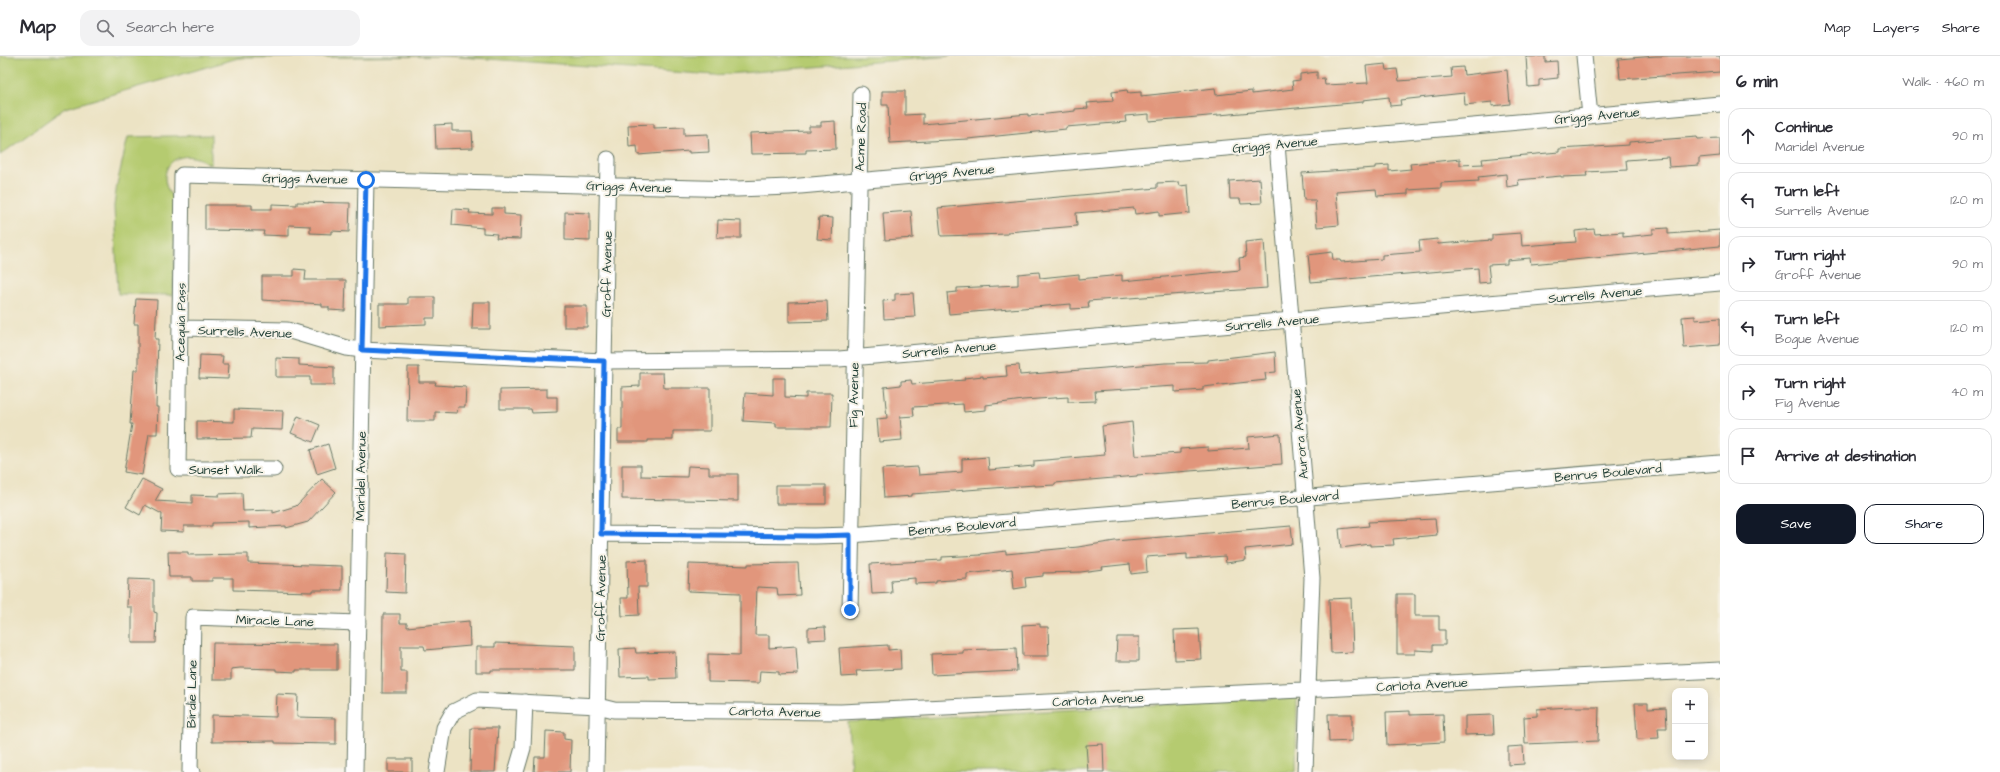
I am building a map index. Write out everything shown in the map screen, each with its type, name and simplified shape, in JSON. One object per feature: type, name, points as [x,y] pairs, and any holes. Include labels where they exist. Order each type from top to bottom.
[{"type":"street","points":[[1584,56],[1590,116]]},
{"type":"street","name":"Acme Road","points":[[859,180],[861,94]]},
{"type":"street","name":"Griggs Avenue","points":[[182,175],[737,189],[789,187],[1720,104]]},
{"type":"street","name":"Aurora Avenue","points":[[1277,144],[1312,578],[1305,772]]},
{"type":"street","name":"Groff Avenue","points":[[596,772],[608,159]]},
{"type":"street","name":"Acequia Pass","points":[[178,469],[182,175]]},
{"type":"street","name":"Maridel Avenue","points":[[355,772],[366,180]]},
{"type":"street","name":"Fig Avenue","points":[[850,610],[850,535],[859,180]]},
{"type":"street","name":"Surrells Avenue","points":[[180,328],[287,330],[347,348],[362,350],[604,361],[817,360],[1720,283]]},
{"type":"street","name":"Benrus Boulevard","points":[[601,534],[850,535],[1720,462]]},
{"type":"street","name":"Sunset Walk","points":[[178,469],[274,469]]},
{"type":"street","name":"Miracle Lane","points":[[193,617],[358,623]]},
{"type":"street","name":"Birdie Lane","points":[[191,772],[193,617]]},
{"type":"street","name":"Carlota Avenue","points":[[437,772],[444,728],[453,712],[477,700],[598,706],[614,710],[841,712],[1720,670]]},
{"type":"street","points":[[516,772],[523,748],[525,702]]},
{"type":"green space","points":[[0,56],[447,56],[238,58],[65,108],[0,155]]},
{"type":"green space","points":[[447,56],[950,56],[715,75]]},
{"type":"green space","points":[[211,135],[211,165],[203,160],[183,157],[172,161],[166,171],[166,185],[175,205],[173,295],[118,294],[114,206],[117,184],[128,137]]},
{"type":"green space","points":[[1297,697],[1296,772],[851,772],[848,722]]},
{"type":"building","points":[[1545,56],[1545,62],[1557,61],[1558,78],[1539,80],[1539,86],[1528,87],[1526,57]]},
{"type":"building","points":[[1656,56],[1720,56],[1720,72],[1620,79],[1618,59]]},
{"type":"building","points":[[1386,64],[1387,70],[1397,69],[1399,81],[1452,77],[1451,68],[1463,67],[1464,75],[1507,70],[1510,104],[1492,106],[1492,102],[1465,105],[1464,93],[1400,100],[1401,105],[1390,106],[1389,97],[1363,100],[1363,102],[1149,121],[1149,114],[1125,116],[1126,122],[1066,127],[1066,129],[968,139],[890,143],[888,105],[882,105],[882,91],[905,91],[905,115],[923,114],[923,124],[1028,114],[1028,116],[1075,111],[1075,109],[1088,108],[1087,103],[1113,101],[1112,92],[1127,90],[1128,93],[1141,92],[1141,96],[1215,88],[1216,95],[1252,91],[1252,94],[1293,89],[1292,81],[1300,80],[1300,74],[1317,72],[1317,79],[1324,78],[1325,85],[1368,83],[1366,66]]},
{"type":"building","points":[[835,121],[836,149],[806,150],[806,153],[751,154],[750,133],[809,131],[809,126],[821,126],[821,122]]},
{"type":"building","points":[[452,124],[452,131],[472,131],[473,148],[436,149],[435,125]]},
{"type":"building","points":[[654,124],[654,128],[684,127],[684,135],[708,134],[709,152],[689,153],[689,151],[638,155],[637,146],[629,147],[628,125]]},
{"type":"building","points":[[1697,137],[1698,139],[1720,138],[1720,156],[1699,158],[1699,165],[1669,167],[1668,157],[1626,160],[1627,170],[1586,172],[1587,176],[1561,176],[1518,180],[1519,185],[1507,187],[1506,174],[1478,177],[1479,181],[1441,183],[1441,188],[1408,190],[1408,194],[1377,196],[1376,189],[1336,192],[1339,225],[1317,227],[1315,200],[1304,200],[1302,173],[1375,168],[1375,166],[1389,165],[1389,171],[1411,169],[1410,164],[1460,159],[1460,165],[1483,164],[1482,159],[1559,152],[1559,149],[1629,145],[1629,142]]},
{"type":"building","points":[[1260,179],[1262,203],[1241,204],[1240,199],[1230,199],[1229,181]]},
{"type":"building","points":[[1179,182],[1180,186],[1188,185],[1190,213],[1159,216],[1159,211],[1135,214],[1134,208],[1076,213],[1077,226],[1008,232],[1008,234],[941,236],[938,208],[1157,188],[1157,183]]},
{"type":"building","points":[[297,202],[350,203],[349,232],[332,231],[332,234],[310,233],[310,226],[289,225],[289,236],[263,235],[264,231],[205,230],[205,205],[252,205],[252,209],[272,209],[272,204],[297,205]]},
{"type":"building","points":[[492,208],[504,208],[504,214],[521,215],[520,239],[496,238],[497,234],[483,233],[483,228],[452,225],[453,209],[470,210],[469,213],[492,214]]},
{"type":"building","points":[[911,211],[913,238],[885,240],[883,213]]},
{"type":"building","points":[[565,212],[590,213],[590,241],[565,240]]},
{"type":"building","points":[[819,217],[833,218],[832,240],[817,239]]},
{"type":"building","points":[[718,220],[741,221],[741,238],[717,238]]},
{"type":"building","points":[[1668,228],[1668,234],[1720,230],[1720,246],[1531,264],[1530,258],[1507,260],[1507,264],[1488,265],[1490,282],[1479,283],[1478,268],[1311,282],[1308,255],[1332,252],[1333,260],[1340,260],[1341,262],[1382,259],[1382,255],[1420,252],[1419,241],[1437,239],[1438,244],[1492,240],[1492,235],[1521,233],[1522,246],[1576,242],[1575,231],[1594,229],[1595,234],[1623,232],[1623,237],[1653,234],[1653,229]]},
{"type":"building","points":[[1264,240],[1267,288],[1088,301],[1089,308],[1071,309],[1071,304],[949,314],[947,293],[957,292],[957,288],[1018,285],[1018,274],[1039,272],[1040,278],[1079,274],[1079,279],[1122,275],[1122,281],[1240,270],[1239,258],[1246,257],[1245,242]]},
{"type":"building","points":[[294,269],[306,270],[305,280],[346,280],[345,311],[329,310],[329,307],[322,307],[322,304],[262,300],[262,276],[294,276]]},
{"type":"building","points":[[913,293],[915,317],[884,319],[883,301],[895,300],[895,294]]},
{"type":"building","points":[[408,297],[435,297],[435,318],[426,318],[426,324],[379,326],[379,304],[408,304]]},
{"type":"building","points":[[136,299],[157,300],[155,339],[158,339],[156,407],[158,407],[157,434],[149,434],[142,475],[124,472],[132,424],[130,424],[134,370],[138,370],[138,324],[134,324]]},
{"type":"building","points":[[827,301],[828,321],[789,322],[789,302]]},
{"type":"building","points":[[473,302],[490,302],[490,329],[472,329]]},
{"type":"building","points":[[564,306],[587,306],[587,327],[564,327]]},
{"type":"building","points":[[1695,316],[1695,320],[1720,318],[1720,345],[1684,348],[1682,317]]},
{"type":"building","points":[[1275,352],[1276,372],[1265,373],[1266,380],[1203,387],[1203,390],[1175,392],[1175,386],[1095,391],[1096,401],[1068,402],[1068,397],[1023,400],[986,405],[986,410],[964,412],[963,404],[913,407],[914,416],[900,417],[902,440],[879,442],[877,419],[887,418],[884,387],[901,385],[901,381],[911,380],[912,384],[965,380],[964,378],[983,376],[983,378],[1007,376],[1006,366],[1019,365],[1020,375],[1165,363],[1208,362],[1208,360]]},
{"type":"building","points":[[200,355],[223,356],[222,364],[229,364],[228,379],[199,378]]},
{"type":"building","points":[[276,358],[299,359],[299,365],[334,367],[334,385],[310,385],[310,377],[276,377]]},
{"type":"building","points":[[408,367],[419,367],[419,382],[436,382],[435,385],[466,387],[465,407],[458,407],[457,413],[435,412],[435,421],[407,421]]},
{"type":"building","points":[[640,373],[663,373],[664,388],[710,388],[710,431],[673,431],[673,440],[618,442],[618,429],[622,429],[622,387],[640,386]]},
{"type":"building","points":[[773,378],[785,378],[785,397],[806,398],[806,393],[832,393],[831,427],[776,427],[776,423],[743,421],[745,393],[773,395]]},
{"type":"building","points":[[547,389],[547,397],[557,397],[557,412],[532,413],[531,409],[500,409],[500,390]]},
{"type":"building","points":[[234,409],[283,411],[282,430],[252,429],[251,438],[197,439],[197,421],[234,422]]},
{"type":"building","points":[[298,416],[320,425],[313,442],[291,433]]},
{"type":"building","points":[[1132,422],[1135,456],[1180,453],[1180,449],[1208,447],[1208,451],[1249,448],[1248,437],[1280,434],[1282,464],[1137,475],[1055,483],[1055,485],[1035,485],[912,494],[912,496],[884,498],[882,469],[918,467],[919,475],[962,472],[962,459],[988,457],[989,470],[1034,466],[1034,461],[1105,455],[1102,426]]},
{"type":"building","points":[[328,444],[335,468],[317,474],[310,450]]},
{"type":"building","points":[[622,465],[641,465],[641,476],[687,477],[688,466],[709,467],[709,474],[738,474],[738,501],[622,499]]},
{"type":"building","points":[[142,479],[162,489],[155,501],[192,503],[192,495],[219,496],[219,494],[242,493],[243,511],[273,510],[273,513],[296,506],[322,479],[336,492],[308,522],[286,528],[286,526],[249,528],[249,522],[212,523],[212,526],[184,526],[184,532],[161,531],[162,514],[145,505],[140,515],[126,507]]},
{"type":"building","points":[[776,485],[826,485],[826,504],[776,504]]},
{"type":"building","points":[[1435,519],[1437,535],[1393,539],[1394,545],[1370,546],[1370,544],[1341,548],[1339,529],[1369,526],[1368,522]]},
{"type":"building","points":[[1291,526],[1293,544],[1245,549],[1246,560],[1226,563],[1225,556],[1187,559],[1187,554],[1146,557],[1147,572],[1131,574],[1130,564],[1102,567],[1103,569],[1081,572],[1043,573],[1043,576],[1025,578],[1026,587],[1014,589],[1012,569],[967,574],[967,579],[936,581],[936,583],[915,584],[915,578],[891,580],[892,593],[872,594],[870,564],[942,560],[942,557],[981,555],[1006,551],[1006,554],[1078,547],[1115,541]]},
{"type":"building","points":[[168,552],[188,552],[188,555],[248,554],[248,563],[342,566],[342,590],[312,590],[312,592],[233,590],[233,578],[212,578],[212,581],[192,581],[192,577],[169,577]]},
{"type":"building","points":[[387,553],[406,554],[405,593],[386,592]]},
{"type":"building","points":[[647,560],[647,587],[638,587],[639,615],[622,616],[621,598],[628,598],[627,561]]},
{"type":"building","points":[[798,563],[800,595],[778,596],[777,588],[757,587],[755,635],[769,635],[769,648],[796,646],[798,674],[779,675],[779,672],[760,671],[759,683],[708,682],[708,654],[740,655],[740,593],[688,591],[689,564],[748,566],[748,564]]},
{"type":"building","points":[[128,579],[154,580],[154,612],[157,613],[156,643],[132,643],[132,607],[127,607]]},
{"type":"building","points":[[1397,594],[1415,594],[1415,616],[1439,616],[1439,630],[1445,630],[1445,645],[1433,645],[1433,651],[1415,650],[1415,654],[1397,654]]},
{"type":"building","points":[[1351,598],[1353,652],[1331,653],[1329,599]]},
{"type":"building","points":[[383,614],[400,614],[400,623],[407,623],[407,627],[469,621],[470,646],[425,650],[424,646],[401,646],[401,672],[407,672],[407,693],[382,693]]},
{"type":"building","points":[[1040,624],[1040,627],[1048,627],[1049,656],[1023,656],[1022,625]]},
{"type":"building","points":[[825,627],[826,639],[808,640],[808,628]]},
{"type":"building","points":[[1199,629],[1201,659],[1175,660],[1174,630]]},
{"type":"building","points":[[1117,637],[1139,637],[1139,661],[1116,661]]},
{"type":"building","points":[[213,643],[337,644],[337,670],[296,670],[296,672],[276,671],[276,669],[240,668],[231,669],[231,680],[212,680]]},
{"type":"building","points":[[495,643],[575,646],[575,670],[491,670],[491,672],[476,672],[476,647],[495,647]]},
{"type":"building","points":[[888,645],[888,650],[900,649],[901,669],[856,671],[857,676],[841,677],[839,648]]},
{"type":"building","points":[[635,648],[636,653],[675,652],[676,678],[649,679],[649,676],[620,677],[619,649]]},
{"type":"building","points":[[1016,648],[1017,671],[932,675],[931,654],[963,653],[963,650]]},
{"type":"building","points":[[277,694],[298,695],[297,717],[336,718],[336,744],[275,743],[275,741],[212,742],[212,715],[276,717]]},
{"type":"building","points":[[1635,703],[1648,703],[1648,709],[1666,708],[1667,728],[1658,728],[1659,738],[1637,739]]},
{"type":"building","points":[[1599,707],[1598,741],[1525,744],[1524,717],[1537,716],[1537,709]]},
{"type":"building","points":[[1410,711],[1410,715],[1443,714],[1444,742],[1387,745],[1386,712]]},
{"type":"building","points":[[1328,714],[1352,714],[1352,741],[1329,742]]},
{"type":"building","points":[[1493,715],[1494,734],[1465,735],[1465,716]]},
{"type":"building","points":[[471,728],[498,728],[495,772],[470,772]]},
{"type":"building","points":[[546,731],[564,732],[564,739],[571,740],[570,772],[534,772],[535,757],[545,757]]},
{"type":"building","points":[[1103,744],[1104,772],[1088,772],[1086,745]]},
{"type":"building","points":[[1523,746],[1524,764],[1508,765],[1508,747]]},
{"type":"building","points":[[388,759],[412,759],[412,772],[388,772]]},
{"type":"route","points":[[366,180],[362,350],[604,361],[601,534],[850,535],[850,610]]}]
